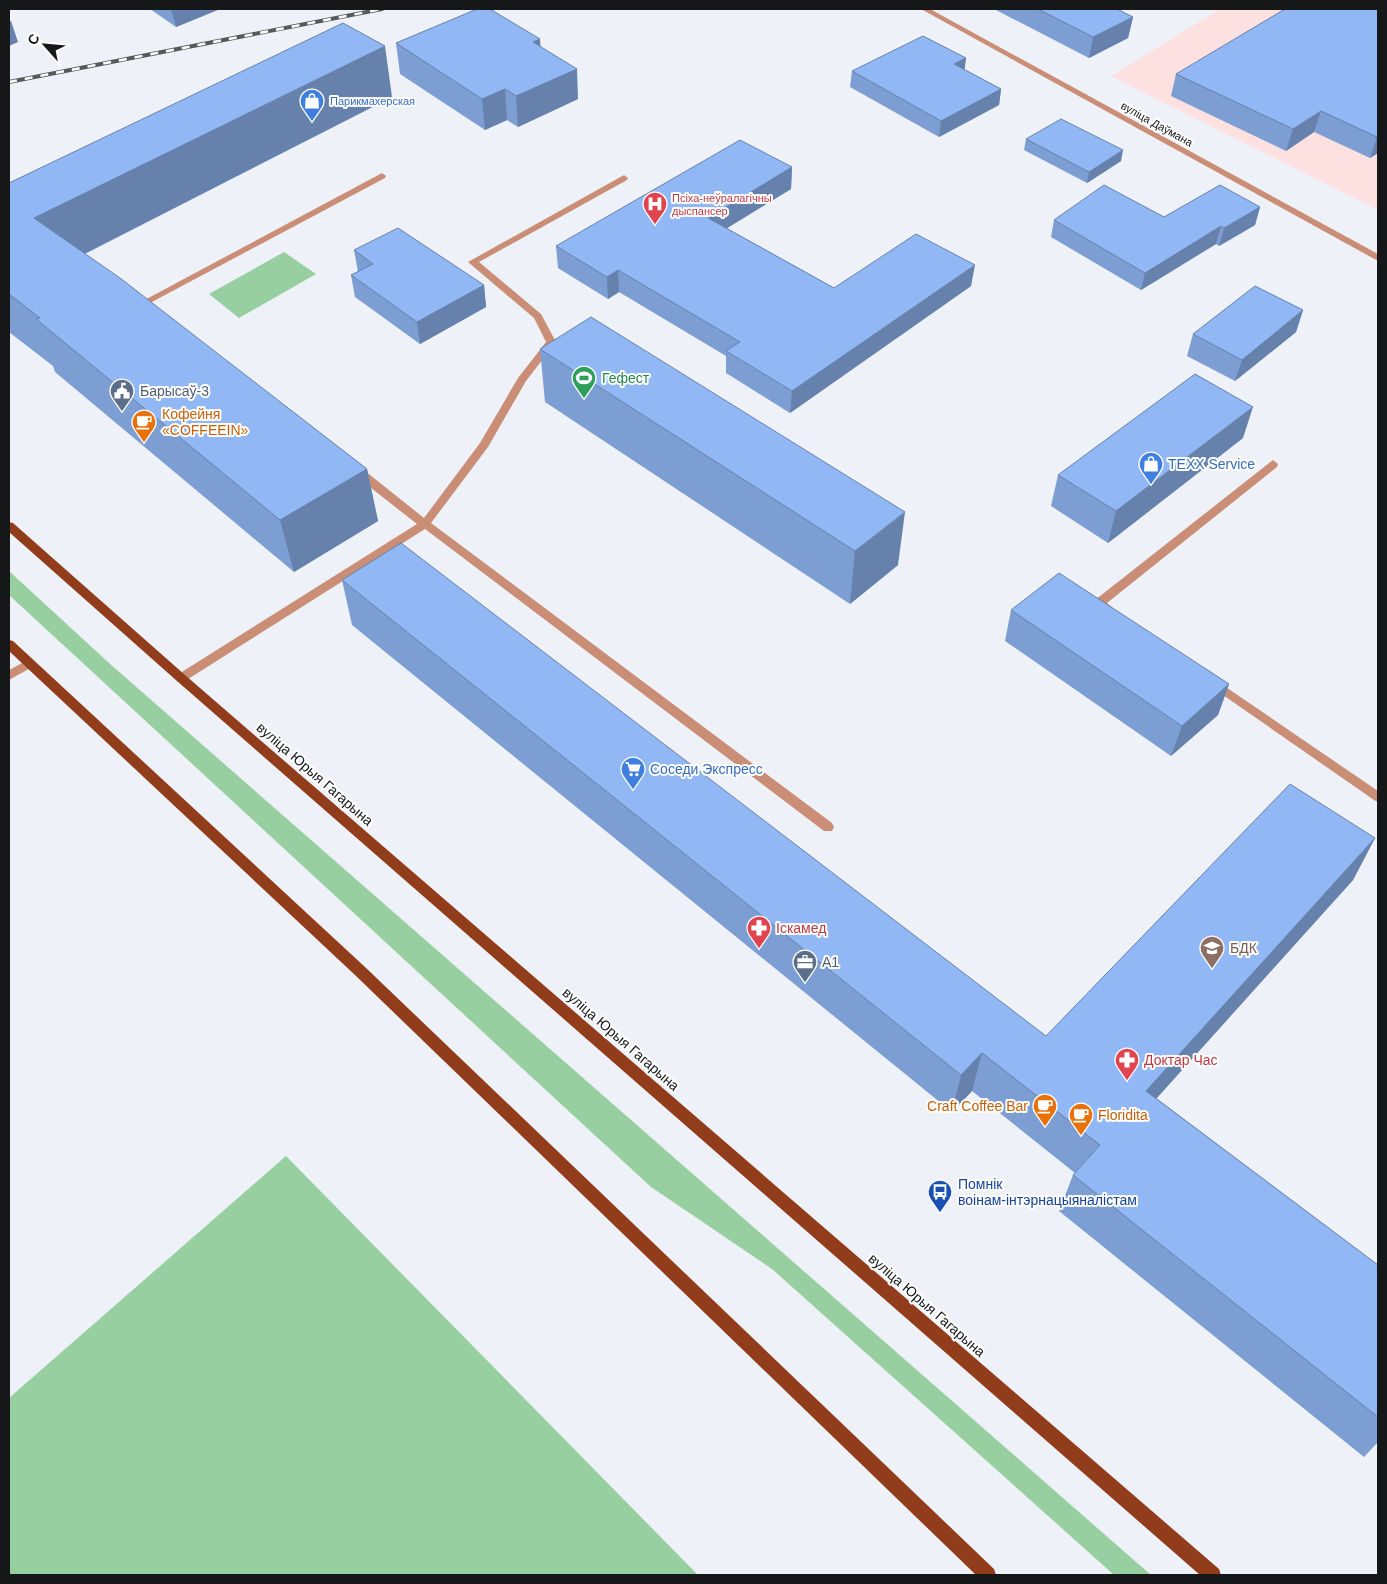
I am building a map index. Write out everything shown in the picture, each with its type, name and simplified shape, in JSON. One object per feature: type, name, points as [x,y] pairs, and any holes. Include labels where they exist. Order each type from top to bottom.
[{"type":"main road","name":"вуліца Юрыя Гагарына","points":[[9,526],[181,678],[1213,1575]]},
{"type":"main road","points":[[9,644],[360,971],[988,1575]]},
{"type":"street","name":"вуліца Даўмана","points":[[925,9],[1378,258]]},
{"type":"street","points":[[159,315],[144,303],[382,176]]},
{"type":"street","points":[[181,678],[425,524],[484,446],[522,380],[551,342],[538,316],[474,262],[624,178]]},
{"type":"street","points":[[347,462],[425,524],[828,827]]},
{"type":"street","points":[[1115,614],[1099,603],[1273,464]]},
{"type":"street","points":[[9,676],[30,663]]},
{"type":"street","points":[[1205,677],[1378,797]]},
{"type":"shaded area","points":[[1220,9],[1378,9],[1378,210],[1111,76]]},
{"type":"green space","points":[[284,252],[316,274],[239,318],[209,294]]},
{"type":"green space","points":[[9,571],[109,663],[1151,1575],[1114,1575],[772,1269],[651,1187],[9,595]]},
{"type":"green space","points":[[286,1156],[698,1575],[9,1575],[9,1398]]},
{"type":"building","points":[[477,9],[490,9],[540,39],[533,42],[577,69],[516,96],[505,89],[482,99],[396,43]]},
{"type":"building","points":[[1038,9],[1117,9],[1133,17],[1093,37]]},
{"type":"building","points":[[1285,9],[1378,9],[1377,137],[1321,111],[1293,129],[1176,74]]},
{"type":"building","points":[[343,23],[385,46],[34,218],[120,278],[367,469],[280,520],[36,319],[40,318],[9,294],[9,183]]},
{"type":"building","points":[[923,36],[966,58],[954,64],[1001,89],[941,121],[852,71]]},
{"type":"building","points":[[1061,119],[1123,150],[1089,172],[1026,139]]},
{"type":"building","points":[[740,140],[792,167],[708,218],[834,288],[916,234],[975,265],[792,391],[726,351],[740,342],[618,270],[607,277],[556,246]]},
{"type":"building","points":[[1104,185],[1164,217],[1220,185],[1260,207],[1224,228],[1221,226],[1145,273],[1054,220]]},
{"type":"building","points":[[398,228],[484,285],[417,322],[351,275],[373,264],[354,250]]},
{"type":"building","points":[[1255,286],[1303,310],[1242,360],[1193,334]]},
{"type":"building","points":[[591,317],[905,512],[855,551],[540,349]]},
{"type":"building","points":[[1195,374],[1253,407],[1116,511],[1058,475]]},
{"type":"building","points":[[401,543],[1046,1036],[1290,784],[1375,838],[1146,1091],[1378,1265],[1378,1417],[1073,1175],[1100,1145],[982,1053],[961,1075],[342,580]]},
{"type":"building","points":[[1059,573],[1229,684],[1182,726],[1011,610]]},
{"type":"railway","points":[[9,82],[382,9]]},
{"type":"place","name":"Парикмахерская","points":[[312,122]]},
{"type":"place","name":"Псіха-неўралагічны дыспансер","points":[[655,225]]},
{"type":"place","name":"Гефест","points":[[584,399]]},
{"type":"place","name":"Барысаў-3","points":[[122,412]]},
{"type":"place","name":"Кофейня «COFFEEIN»","points":[[144,443]]},
{"type":"place","name":"TEXX Service","points":[[1151,485]]},
{"type":"place","name":"Соседи Экспресс","points":[[633,790]]},
{"type":"place","name":"Іскамед","points":[[759,949]]},
{"type":"place","name":"БДК","points":[[1212,969]]},
{"type":"place","name":"A1","points":[[805,983]]},
{"type":"place","name":"Доктар Час","points":[[1127,1081]]},
{"type":"place","name":"Craft Coffee Bar","points":[[1045,1127]]},
{"type":"place","name":"Floridita","points":[[1081,1136]]},
{"type":"place","name":"Помнік воінам-інтэрнацыяналістам","points":[[940,1213]]}]
